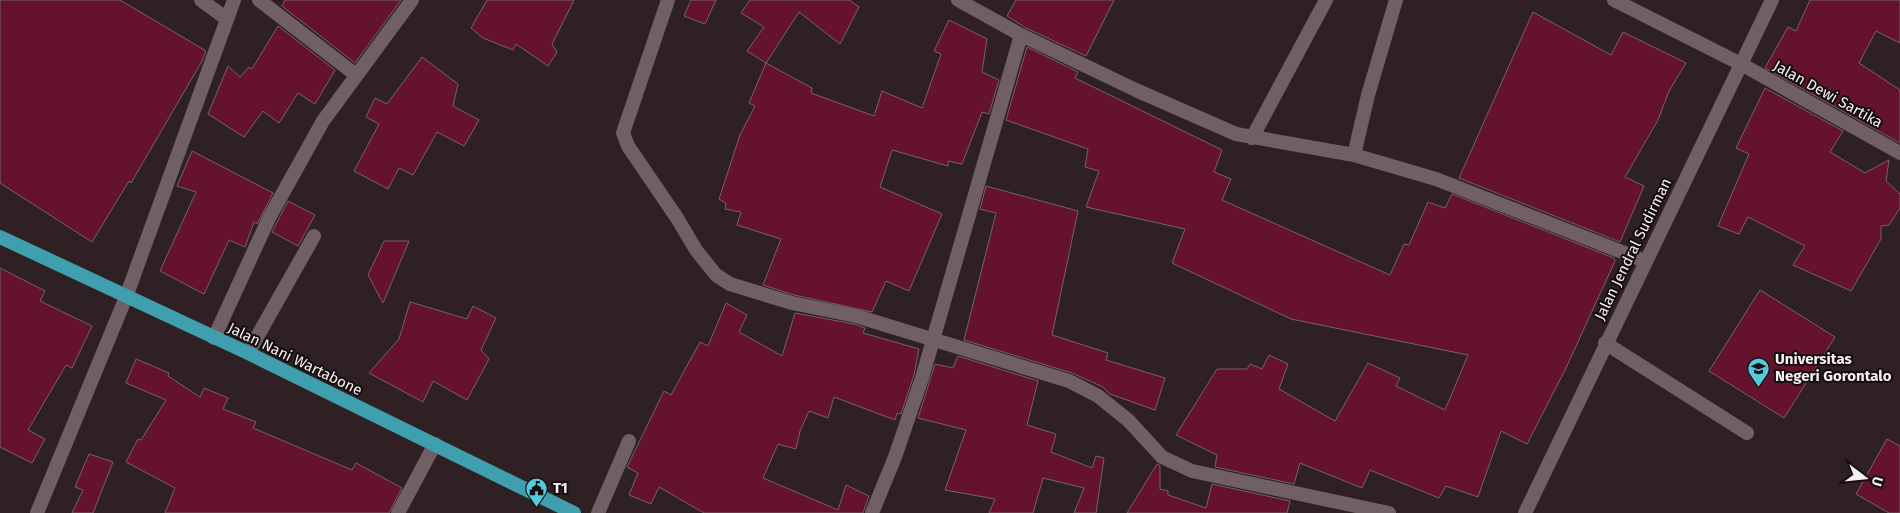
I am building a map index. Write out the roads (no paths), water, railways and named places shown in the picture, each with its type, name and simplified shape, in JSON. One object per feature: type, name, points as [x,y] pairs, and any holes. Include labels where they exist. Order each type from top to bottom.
[{"type":"main road","name":"Jalan Nani Wartabone","points":[[0,237],[248,353],[574,513]]},
{"type":"street","points":[[201,0],[227,19]]},
{"type":"street","points":[[37,513],[126,297],[234,0]]},
{"type":"street","points":[[260,0],[356,75]]},
{"type":"street","points":[[214,338],[269,218],[323,121],[412,0]]},
{"type":"street","points":[[668,0],[623,133],[628,146],[677,218],[696,250],[716,275],[730,284],[792,303],[856,316],[1069,381],[1098,396],[1130,421],[1162,457],[1192,471],[1389,513]]},
{"type":"street","points":[[958,0],[1021,35],[1211,124],[1252,138],[1354,155],[1436,179],[1645,261]]},
{"type":"street","points":[[1252,138],[1326,0]]},
{"type":"street","points":[[1354,155],[1368,95],[1396,0]]},
{"type":"street","name":"Jalan Dewi Sartika","points":[[1614,0],[1740,64],[1900,153]]},
{"type":"street","name":"Jalan Jendral Sudirman","points":[[1524,513],[1772,0]]},
{"type":"street","points":[[872,513],[895,458],[922,378],[1021,35]]},
{"type":"street","points":[[248,353],[314,236]]},
{"type":"street","points":[[1605,343],[1747,433]]},
{"type":"street","points":[[598,513],[629,441]]},
{"type":"street","points":[[398,513],[435,444]]},
{"type":"place","name":"Universitas Negeri Gorontalo","points":[[1759,387]]},
{"type":"place","name":"T1","points":[[537,507]]}]
